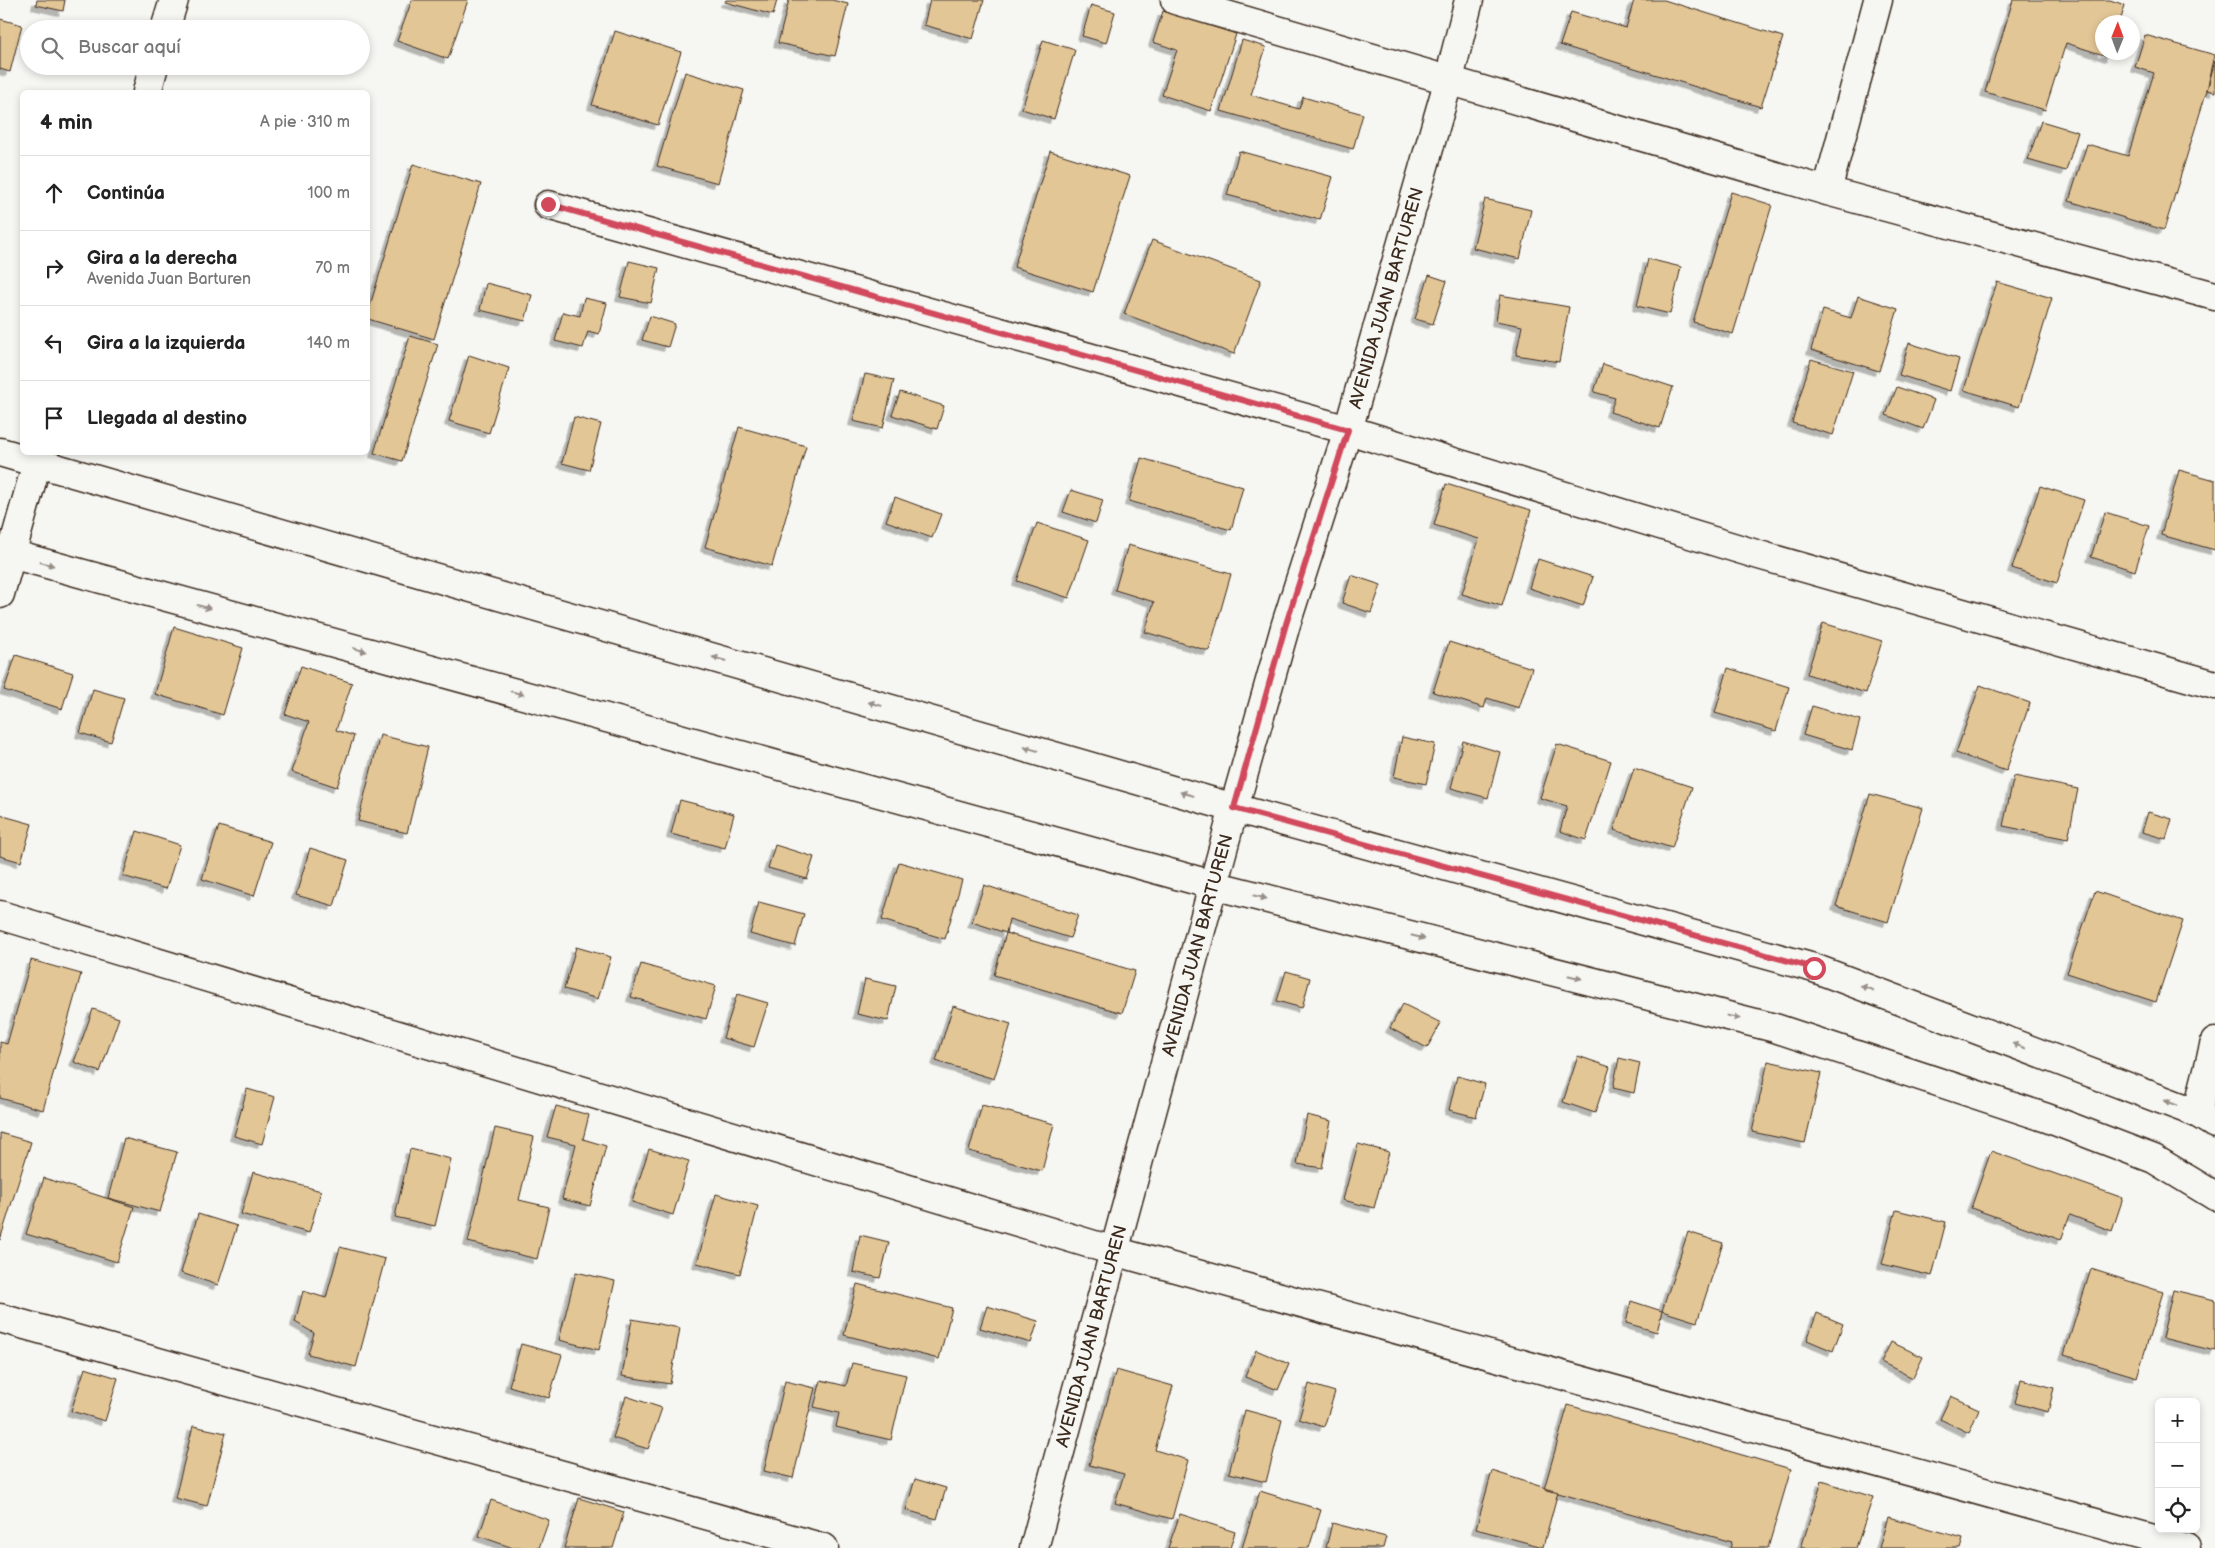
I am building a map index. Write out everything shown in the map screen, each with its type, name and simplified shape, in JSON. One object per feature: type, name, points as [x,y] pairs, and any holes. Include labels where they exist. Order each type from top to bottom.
[{"type":"street","points":[[168,20],[174,0]]},
{"type":"street","points":[[1175,0],[1827,190],[2215,296]]},
{"type":"street","name":"AVENIDA JUAN BARTUREN","points":[[1034,1548],[1234,808],[1286,624],[1348,430],[1449,79],[1469,0]]},
{"type":"street","points":[[1827,190],[1878,0]]},
{"type":"street","points":[[148,90],[152,75]]},
{"type":"street","points":[[548,204],[1348,430],[1759,555],[2215,684]]},
{"type":"street","points":[[0,452],[39,458],[1234,808],[1814,968],[2206,1119],[2215,1042]]},
{"type":"street","points":[[0,594],[6,553],[39,458]]},
{"type":"street","points":[[6,553],[1213,885],[1775,1028],[2047,1118],[2118,1145],[2154,1159],[2215,1196]]},
{"type":"street","points":[[0,915],[1114,1251],[2186,1548]]},
{"type":"street","points":[[0,1318],[824,1548]]},
{"type":"building","points":[[37,0],[65,0],[63,11],[36,5]]},
{"type":"building","points":[[412,0],[468,0],[448,59],[397,41]]},
{"type":"building","points":[[726,0],[777,0],[773,15],[725,2]]},
{"type":"building","points":[[789,0],[832,0],[848,4],[835,56],[778,43]]},
{"type":"building","points":[[930,0],[984,0],[973,39],[924,25]]},
{"type":"building","points":[[1634,0],[1664,0],[1783,37],[1761,107],[1560,45],[1571,12],[1626,28]]},
{"type":"building","points":[[2013,0],[2110,0],[2125,5],[2122,15],[2095,15],[2095,52],[2066,43],[2045,110],[1985,92]]},
{"type":"building","points":[[1091,5],[1115,12],[1106,43],[1082,36]]},
{"type":"building","points":[[1163,11],[1236,34],[1211,111],[1162,95],[1177,50],[1153,42]]},
{"type":"building","points":[[0,19],[20,24],[20,33],[10,72],[0,69]]},
{"type":"building","points":[[615,31],[681,52],[658,125],[592,105]]},
{"type":"building","points":[[2145,35],[2215,55],[2207,90],[2164,230],[2069,201],[2087,144],[2128,156],[2154,73],[2135,67],[2137,60],[2140,60],[2140,51]]},
{"type":"building","points":[[1043,40],[1075,50],[1054,119],[1022,109]]},
{"type":"building","points":[[1242,40],[1266,47],[1251,95],[1299,109],[1303,97],[1363,114],[1353,149],[1221,111]]},
{"type":"building","points":[[2215,61],[2215,92],[2207,90]]},
{"type":"building","points":[[685,72],[744,90],[718,183],[657,166]]},
{"type":"building","points":[[2041,121],[2078,132],[2066,171],[2028,160]]},
{"type":"building","points":[[1050,151],[1130,176],[1093,292],[1014,267]]},
{"type":"building","points":[[1239,151],[1333,177],[1320,220],[1227,195]]},
{"type":"building","points":[[413,164],[481,184],[434,339],[370,320],[370,305]]},
{"type":"building","points":[[1731,192],[1772,205],[1733,334],[1693,322]]},
{"type":"building","points":[[1485,199],[1531,210],[1520,259],[1473,248]]},
{"type":"building","points":[[1152,240],[1261,280],[1234,354],[1124,314]]},
{"type":"building","points":[[1648,259],[1681,267],[1670,314],[1637,306]]},
{"type":"building","points":[[629,261],[659,268],[651,303],[620,297]]},
{"type":"building","points":[[1429,275],[1447,281],[1433,324],[1415,319]]},
{"type":"building","points":[[1997,282],[2052,298],[2019,407],[1964,390]]},
{"type":"building","points":[[486,283],[532,295],[525,321],[480,310]]},
{"type":"building","points":[[1500,295],[1569,307],[1559,362],[1516,355],[1522,326],[1496,321]]},
{"type":"building","points":[[1858,296],[1898,309],[1879,371],[1811,350],[1823,310],[1851,318]]},
{"type":"building","points":[[584,298],[607,303],[599,334],[588,331],[583,348],[555,341],[563,312],[580,316]]},
{"type":"building","points":[[650,316],[675,324],[668,347],[642,340]]},
{"type":"building","points":[[410,336],[438,344],[402,461],[374,453]]},
{"type":"building","points":[[1909,343],[1959,359],[1950,391],[1899,375]]},
{"type":"building","points":[[469,355],[509,368],[489,433],[449,421]]},
{"type":"building","points":[[1811,359],[1853,371],[1833,435],[1792,423]]},
{"type":"building","points":[[1603,364],[1673,387],[1660,428],[1610,412],[1615,398],[1594,392]]},
{"type":"building","points":[[865,374],[894,380],[883,428],[853,421]]},
{"type":"building","points":[[1897,387],[1934,400],[1923,429],[1886,415]]},
{"type":"building","points":[[900,392],[944,406],[937,429],[892,415]]},
{"type":"building","points":[[574,417],[601,424],[589,470],[562,463]]},
{"type":"building","points":[[739,427],[806,446],[772,566],[705,547]]},
{"type":"building","points":[[1141,458],[1243,487],[1231,530],[1129,501]]},
{"type":"building","points":[[2179,470],[2215,480],[2215,550],[2161,535]]},
{"type":"building","points":[[1446,484],[1531,510],[1502,606],[1462,594],[1479,539],[1434,525]]},
{"type":"building","points":[[2040,486],[2084,500],[2057,583],[2012,568]]},
{"type":"building","points":[[1071,490],[1103,500],[1096,523],[1063,512]]},
{"type":"building","points":[[895,497],[941,514],[932,538],[886,521]]},
{"type":"building","points":[[2105,512],[2149,526],[2135,571],[2091,557]]},
{"type":"building","points":[[1037,523],[1089,540],[1069,598],[1017,581]]},
{"type":"building","points":[[1128,545],[1231,574],[1209,651],[1145,632],[1154,602],[1115,590]]},
{"type":"building","points":[[1538,559],[1593,577],[1583,606],[1529,588]]},
{"type":"building","points":[[1351,575],[1381,585],[1371,613],[1342,603]]},
{"type":"building","points":[[1823,623],[1882,641],[1866,693],[1807,674]]},
{"type":"building","points":[[174,627],[243,648],[223,715],[155,694]]},
{"type":"building","points":[[1449,642],[1532,668],[1519,708],[1487,698],[1484,708],[1433,692]]},
{"type":"building","points":[[16,655],[73,673],[62,709],[4,690]]},
{"type":"building","points":[[301,666],[352,683],[336,730],[354,736],[337,787],[292,772],[309,722],[285,714]]},
{"type":"building","points":[[1728,668],[1789,687],[1776,731],[1715,713]]},
{"type":"building","points":[[1980,685],[2030,703],[2006,771],[1956,753]]},
{"type":"building","points":[[93,689],[124,698],[111,742],[80,733]]},
{"type":"building","points":[[1812,706],[1860,720],[1852,750],[1803,735]]},
{"type":"building","points":[[380,735],[428,747],[407,833],[358,821]]},
{"type":"building","points":[[1402,737],[1435,744],[1426,784],[1394,777]]},
{"type":"building","points":[[1463,741],[1500,752],[1488,798],[1451,788]]},
{"type":"building","points":[[1557,744],[1611,761],[1586,840],[1560,831],[1567,806],[1540,798]]},
{"type":"building","points":[[1634,768],[1692,787],[1672,848],[1614,830]]},
{"type":"building","points":[[2014,776],[2078,789],[2068,839],[2003,826]]},
{"type":"building","points":[[1870,794],[1923,808],[1888,922],[1836,906]]},
{"type":"building","points":[[680,800],[734,814],[725,848],[671,834]]},
{"type":"building","points":[[2148,812],[2172,819],[2166,839],[2142,832]]},
{"type":"building","points":[[0,815],[32,824],[21,862],[0,856]]},
{"type":"building","points":[[219,826],[271,842],[254,896],[202,879]]},
{"type":"building","points":[[137,831],[180,845],[166,889],[123,876]]},
{"type":"building","points":[[775,845],[814,857],[807,879],[768,868]]},
{"type":"building","points":[[310,848],[348,860],[334,906],[296,895]]},
{"type":"building","points":[[899,862],[962,880],[945,939],[882,920]]},
{"type":"building","points":[[984,885],[1078,915],[1070,938],[1009,919],[1006,933],[972,922]]},
{"type":"building","points":[[2095,891],[2183,921],[2156,1002],[2067,973]]},
{"type":"building","points":[[759,902],[804,914],[795,946],[750,934]]},
{"type":"building","points":[[1006,933],[1135,971],[1122,1013],[994,975]]},
{"type":"building","points":[[576,947],[611,957],[598,999],[564,989]]},
{"type":"building","points":[[31,960],[81,974],[43,1110],[0,1098],[0,1042],[7,1044]]},
{"type":"building","points":[[641,964],[716,986],[706,1019],[631,997]]},
{"type":"building","points":[[1286,971],[1310,978],[1302,1008],[1277,1001]]},
{"type":"building","points":[[865,979],[896,986],[888,1021],[857,1014]]},
{"type":"building","points":[[737,994],[768,1003],[754,1047],[723,1038]]},
{"type":"building","points":[[1403,1004],[1441,1023],[1427,1048],[1390,1028]]},
{"type":"building","points":[[953,1006],[1011,1024],[994,1079],[936,1061]]},
{"type":"building","points":[[93,1009],[119,1018],[100,1072],[74,1062]]},
{"type":"building","points":[[1578,1056],[1610,1067],[1595,1113],[1563,1102]]},
{"type":"building","points":[[1619,1058],[1640,1063],[1634,1093],[1613,1088]]},
{"type":"building","points":[[1768,1061],[1821,1073],[1805,1143],[1752,1132]]},
{"type":"building","points":[[1457,1076],[1485,1084],[1476,1117],[1449,1110]]},
{"type":"building","points":[[247,1089],[275,1097],[262,1144],[234,1136]]},
{"type":"building","points":[[982,1105],[1054,1124],[1042,1171],[969,1151]]},
{"type":"building","points":[[556,1106],[589,1115],[583,1139],[606,1146],[590,1206],[562,1199],[576,1144],[547,1137]]},
{"type":"building","points":[[1307,1115],[1331,1121],[1322,1168],[1297,1164]]},
{"type":"building","points":[[495,1128],[534,1137],[519,1200],[549,1207],[537,1259],[468,1242]]},
{"type":"building","points":[[0,1133],[31,1142],[0,1240]]},
{"type":"building","points":[[124,1138],[177,1152],[160,1212],[108,1198]]},
{"type":"building","points":[[1358,1144],[1389,1152],[1374,1208],[1343,1200]]},
{"type":"building","points":[[410,1149],[451,1159],[435,1226],[395,1217]]},
{"type":"building","points":[[649,1149],[689,1161],[673,1215],[632,1202]]},
{"type":"building","points":[[1991,1151],[2123,1198],[2112,1231],[2070,1215],[2061,1240],[1971,1208]]},
{"type":"building","points":[[253,1172],[321,1191],[309,1233],[241,1214]]},
{"type":"building","points":[[44,1178],[134,1207],[117,1262],[26,1234]]},
{"type":"building","points":[[716,1194],[758,1206],[740,1274],[697,1263]]},
{"type":"building","points":[[1896,1210],[1946,1222],[1932,1276],[1882,1264]]},
{"type":"building","points":[[198,1214],[237,1226],[218,1285],[181,1273]]},
{"type":"building","points":[[1688,1232],[1723,1243],[1697,1322],[1662,1311]]},
{"type":"building","points":[[860,1235],[889,1242],[880,1278],[853,1272]]},
{"type":"building","points":[[340,1247],[385,1259],[356,1367],[308,1354],[314,1333],[295,1322],[303,1291],[326,1298]]},
{"type":"building","points":[[2091,1269],[2163,1292],[2137,1377],[2064,1355]]},
{"type":"building","points":[[576,1272],[615,1281],[599,1350],[559,1340]]},
{"type":"building","points":[[857,1284],[952,1308],[939,1359],[844,1335]]},
{"type":"building","points":[[2173,1290],[2215,1300],[2215,1351],[2162,1338]]},
{"type":"building","points":[[1631,1301],[1662,1311],[1657,1332],[1626,1323]]},
{"type":"building","points":[[987,1306],[1038,1321],[1031,1343],[980,1328]]},
{"type":"building","points":[[1817,1313],[1843,1324],[1833,1351],[1807,1340]]},
{"type":"building","points":[[632,1319],[680,1328],[670,1384],[622,1376]]},
{"type":"building","points":[[1891,1342],[1923,1357],[1913,1378],[1881,1362]]},
{"type":"building","points":[[521,1344],[562,1355],[549,1398],[509,1386]]},
{"type":"building","points":[[1256,1350],[1289,1364],[1278,1390],[1245,1377]]},
{"type":"building","points":[[852,1363],[906,1375],[891,1440],[836,1427],[839,1413],[814,1407],[821,1380],[846,1386]]},
{"type":"building","points":[[85,1368],[118,1378],[105,1421],[71,1411]]},
{"type":"building","points":[[1116,1370],[1173,1386],[1155,1450],[1188,1460],[1172,1519],[1115,1503],[1124,1474],[1089,1465]]},
{"type":"building","points":[[2021,1379],[2054,1388],[2048,1412],[2015,1403]]},
{"type":"building","points":[[785,1381],[815,1388],[793,1478],[764,1471]]},
{"type":"building","points":[[1309,1384],[1335,1392],[1324,1427],[1299,1419]]},
{"type":"building","points":[[626,1396],[662,1408],[648,1449],[613,1438]]},
{"type":"building","points":[[1951,1396],[1979,1409],[1969,1433],[1940,1419]]},
{"type":"building","points":[[1568,1405],[1791,1469],[1768,1548],[1730,1548],[1732,1542],[1544,1489]]},
{"type":"building","points":[[1245,1410],[1282,1420],[1266,1482],[1229,1473]]},
{"type":"building","points":[[193,1426],[226,1433],[207,1506],[175,1498]]},
{"type":"building","points":[[1492,1471],[1558,1492],[1543,1547],[1476,1529]]},
{"type":"building","points":[[915,1479],[946,1488],[937,1519],[906,1510]]},
{"type":"building","points":[[1822,1481],[1873,1497],[1856,1548],[1801,1548]]},
{"type":"building","points":[[1260,1491],[1321,1510],[1309,1548],[1242,1548]]},
{"type":"building","points":[[579,1498],[624,1512],[613,1548],[564,1548]]},
{"type":"building","points":[[491,1500],[549,1520],[539,1548],[513,1548],[479,1536]]},
{"type":"building","points":[[1180,1514],[1235,1532],[1230,1548],[1168,1548]]},
{"type":"building","points":[[1888,1517],[1963,1538],[1960,1548],[1879,1548]]},
{"type":"building","points":[[1332,1523],[1386,1537],[1383,1548],[1326,1548]]},
{"type":"route","points":[[548,204],[1348,430],[1286,624],[1234,808],[1814,968]]}]
